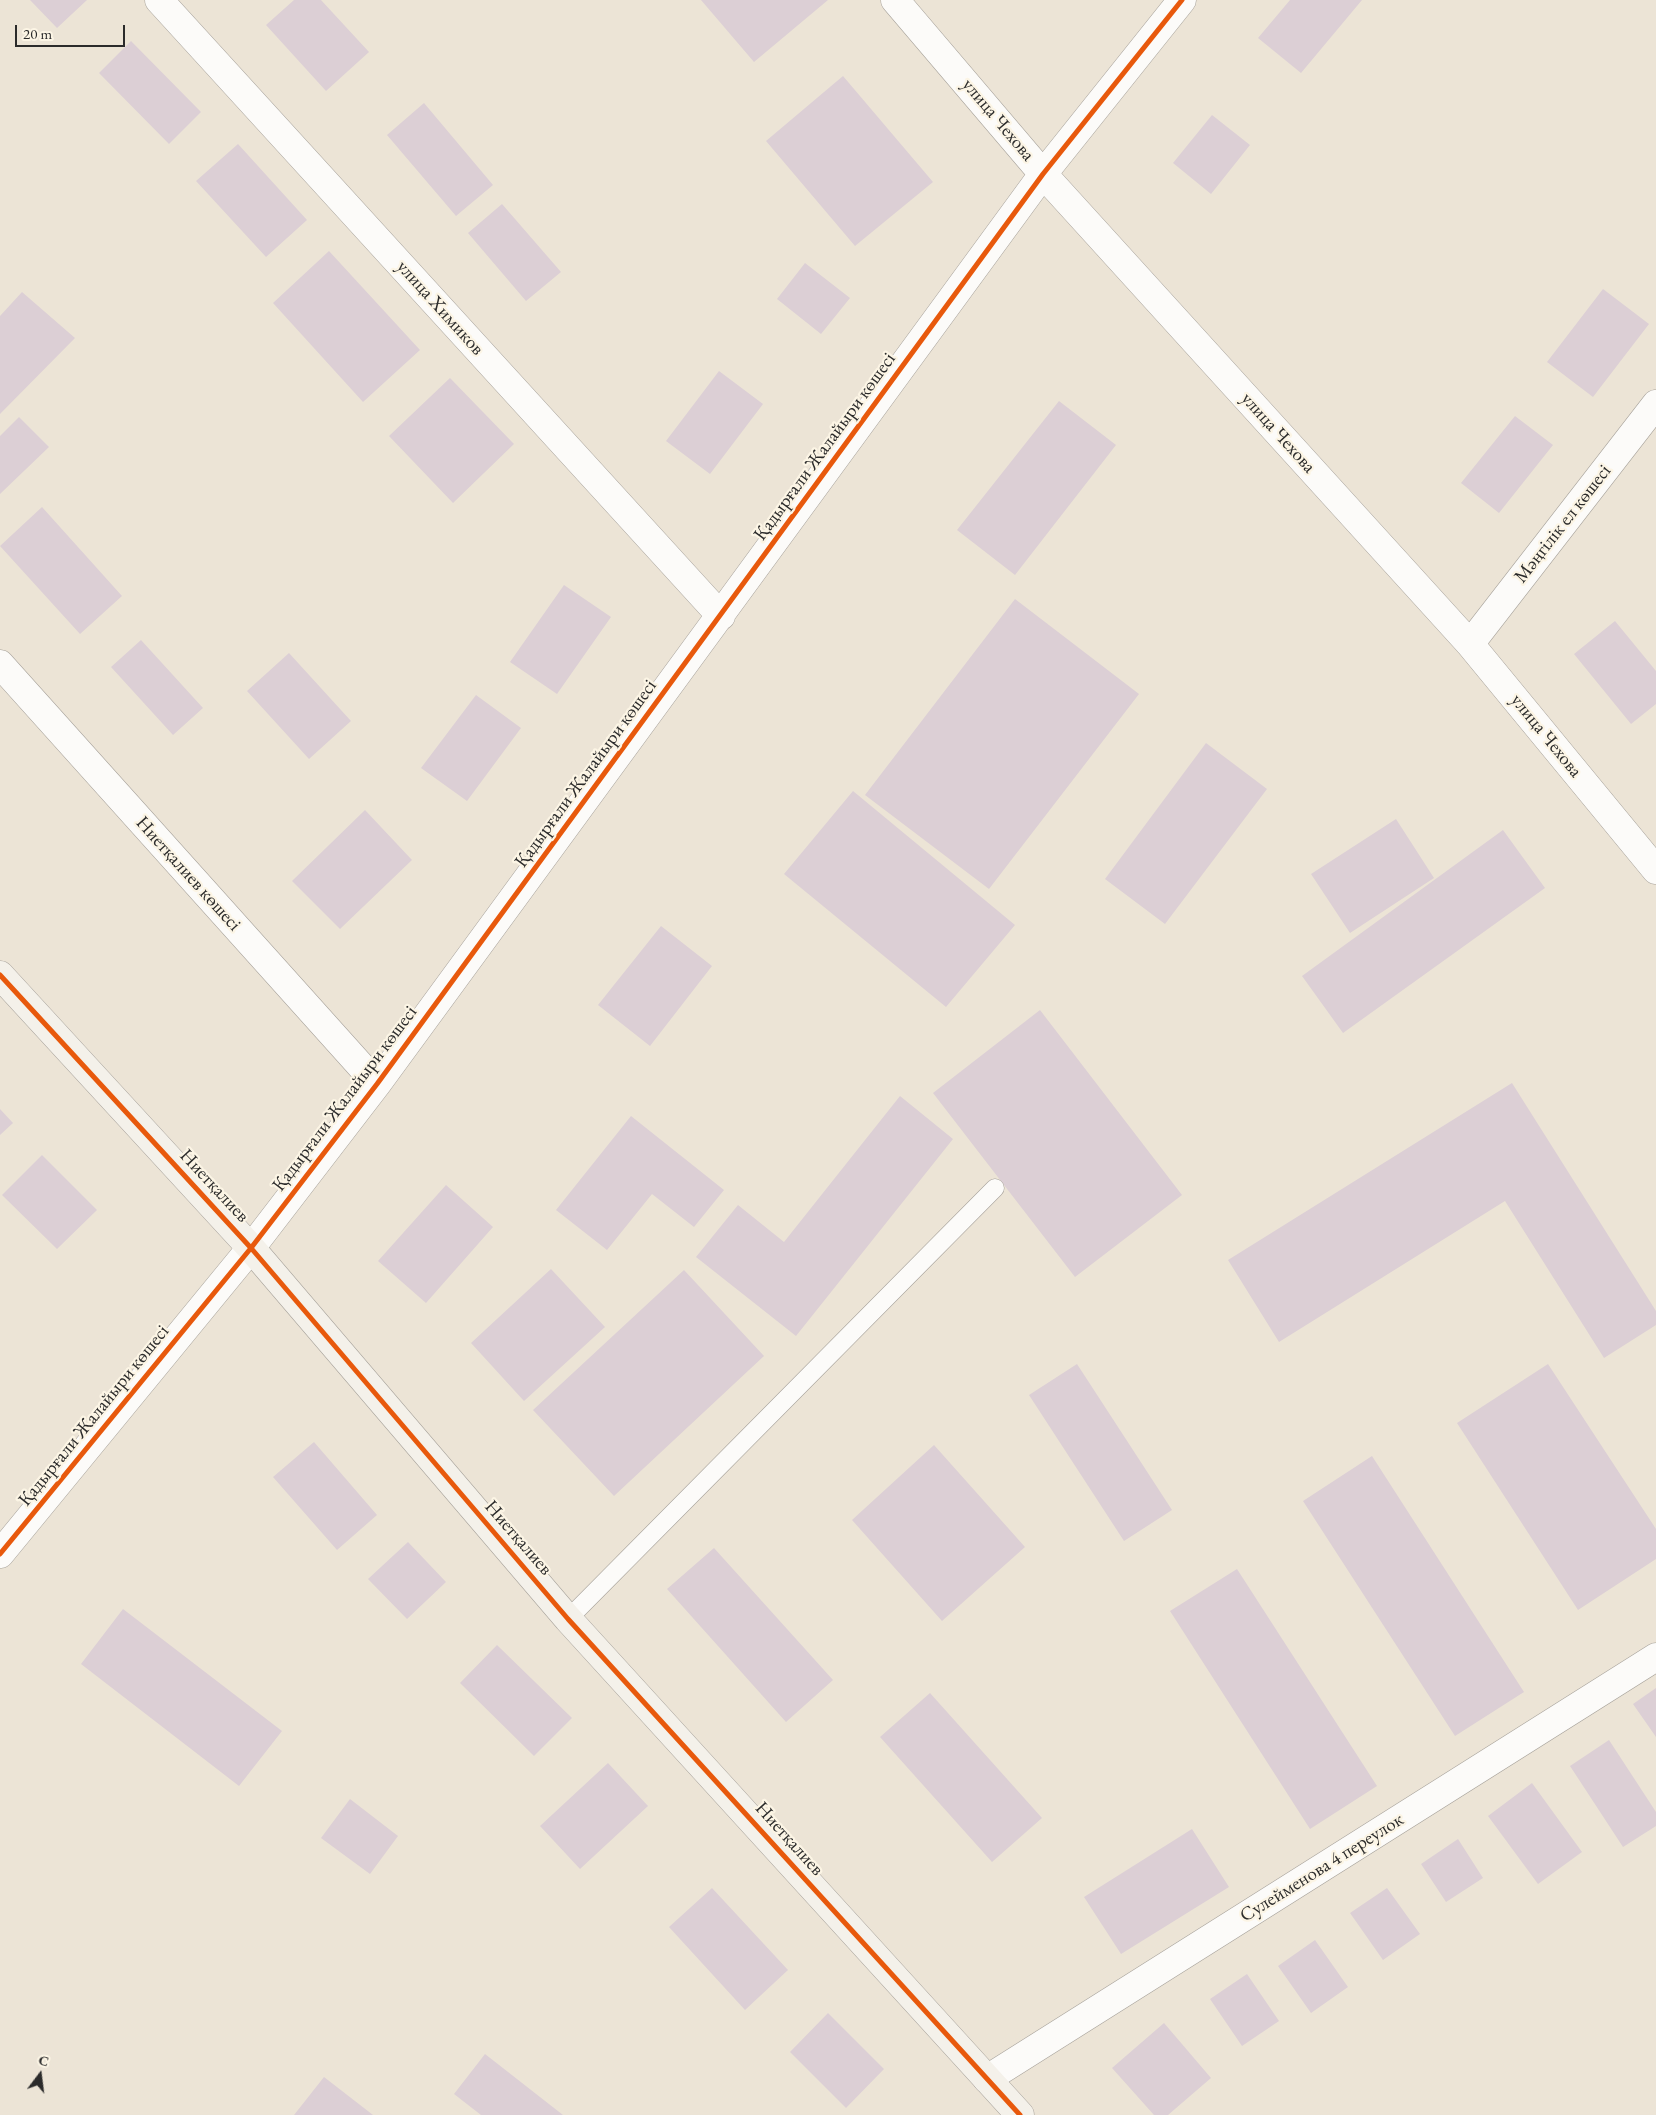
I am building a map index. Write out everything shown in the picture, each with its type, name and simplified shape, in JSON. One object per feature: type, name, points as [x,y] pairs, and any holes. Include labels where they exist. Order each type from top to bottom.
[{"type":"street","name":"улица Химиков","points":[[159,0],[721,616]]},
{"type":"street","name":"улица Чехова","points":[[895,0],[1043,174],[1470,644],[1656,870]]},
{"type":"street","name":"Қадырғали Жалайыри көшесі","points":[[0,1554],[251,1248],[377,1084],[1043,174],[1182,0]]},
{"type":"street","name":"Мәңгілік ел көшесі","points":[[1470,644],[1656,404]]},
{"type":"street","name":"Ниетқалиев көшесі","points":[[0,664],[377,1084]]},
{"type":"street","name":"Ниетқалиев","points":[[0,974],[251,1248],[568,1619],[1020,2115]]},
{"type":"street","name":"Сулейменова 4 переулок","points":[[987,2079],[1656,1657]]},
{"type":"lane","points":[[568,1619],[995,1188]]},
{"type":"building","points":[[30,0],[87,0],[57,28]]},
{"type":"building","points":[[294,0],[321,0],[369,52],[326,91],[266,25]]},
{"type":"building","points":[[701,0],[828,0],[754,62]]},
{"type":"building","points":[[1290,0],[1362,0],[1301,73],[1258,38]]},
{"type":"building","points":[[131,41],[201,112],[169,144],[99,73]]},
{"type":"building","points":[[843,76],[933,182],[855,246],[766,141]]},
{"type":"building","points":[[424,103],[493,185],[456,216],[387,135]]},
{"type":"building","points":[[1212,115],[1250,145],[1211,194],[1173,163]]},
{"type":"building","points":[[238,144],[307,220],[266,257],[196,181]]},
{"type":"building","points":[[502,204],[561,272],[526,301],[468,233]]},
{"type":"building","points":[[329,251],[420,350],[363,402],[273,303]]},
{"type":"building","points":[[805,263],[850,298],[821,334],[777,299]]},
{"type":"building","points":[[1603,289],[1649,324],[1593,397],[1547,362]]},
{"type":"building","points":[[22,292],[75,338],[0,414],[0,316]]},
{"type":"building","points":[[719,371],[763,404],[710,474],[666,441]]},
{"type":"building","points":[[450,378],[514,444],[453,503],[389,436]]},
{"type":"building","points":[[1059,401],[1116,445],[1015,575],[957,530]]},
{"type":"building","points":[[1515,416],[1553,445],[1499,513],[1461,483]]},
{"type":"building","points":[[19,417],[49,447],[0,494],[0,436]]},
{"type":"building","points":[[42,507],[122,596],[80,634],[0,546]]},
{"type":"building","points":[[564,585],[611,617],[557,694],[510,662]]},
{"type":"building","points":[[1015,599],[1139,694],[989,889],[865,795]]},
{"type":"building","points":[[1615,621],[1656,671],[1656,704],[1631,724],[1574,654]]},
{"type":"building","points":[[141,640],[203,708],[173,735],[111,667]]},
{"type":"building","points":[[289,653],[351,721],[309,759],[247,691]]},
{"type":"building","points":[[476,695],[521,728],[467,801],[421,768]]},
{"type":"building","points":[[1206,743],[1267,789],[1165,924],[1105,879]]},
{"type":"building","points":[[853,791],[1015,925],[946,1007],[784,874]]},
{"type":"building","points":[[365,810],[412,860],[340,929],[292,881]]},
{"type":"building","points":[[1396,819],[1434,878],[1350,933],[1311,874]]},
{"type":"building","points":[[1503,830],[1545,888],[1343,1033],[1302,976]]},
{"type":"building","points":[[661,926],[712,966],[650,1046],[598,1005]]},
{"type":"building","points":[[1040,1010],[1182,1195],[1075,1277],[933,1093]]},
{"type":"building","points":[[1512,1083],[1656,1311],[1656,1325],[1604,1358],[1505,1201],[1279,1342],[1228,1260]]},
{"type":"building","points":[[900,1096],[953,1139],[796,1336],[696,1257],[738,1205],[784,1242]]},
{"type":"building","points":[[0,1109],[13,1123],[0,1135]]},
{"type":"building","points":[[631,1116],[724,1190],[694,1227],[652,1194],[607,1250],[556,1210]]},
{"type":"building","points":[[42,1155],[97,1210],[57,1249],[2,1195]]},
{"type":"building","points":[[446,1185],[493,1227],[426,1303],[378,1261]]},
{"type":"building","points":[[551,1269],[605,1327],[524,1401],[471,1343]]},
{"type":"building","points":[[684,1270],[764,1356],[614,1496],[533,1410]]},
{"type":"building","points":[[1077,1364],[1172,1510],[1124,1541],[1029,1395]]},
{"type":"building","points":[[1548,1364],[1656,1529],[1656,1559],[1578,1610],[1457,1423]]},
{"type":"building","points":[[314,1442],[377,1515],[337,1550],[273,1477]]},
{"type":"building","points":[[934,1445],[1025,1547],[942,1621],[852,1520]]},
{"type":"building","points":[[1372,1456],[1524,1692],[1455,1736],[1303,1501]]},
{"type":"building","points":[[408,1542],[446,1582],[407,1619],[368,1579]]},
{"type":"building","points":[[714,1548],[833,1680],[786,1722],[667,1589]]},
{"type":"building","points":[[1237,1569],[1377,1786],[1310,1829],[1170,1611]]},
{"type":"building","points":[[123,1609],[282,1731],[239,1786],[81,1664]]},
{"type":"building","points":[[497,1645],[572,1718],[534,1756],[460,1683]]},
{"type":"building","points":[[1656,1688],[1656,1737],[1633,1704]]},
{"type":"building","points":[[930,1693],[1042,1818],[992,1862],[880,1737]]},
{"type":"building","points":[[1609,1740],[1656,1812],[1656,1826],[1623,1847],[1570,1766]]},
{"type":"building","points":[[608,1763],[648,1806],[580,1869],[540,1826]]},
{"type":"building","points":[[1532,1783],[1582,1852],[1538,1884],[1488,1816]]},
{"type":"building","points":[[350,1799],[398,1836],[370,1874],[321,1838]]},
{"type":"building","points":[[1192,1829],[1229,1887],[1121,1954],[1084,1897]]},
{"type":"building","points":[[1458,1839],[1483,1878],[1446,1902],[1421,1864]]},
{"type":"building","points":[[712,1888],[788,1970],[745,2010],[669,1927]]},
{"type":"building","points":[[1387,1888],[1420,1934],[1383,1960],[1350,1913]]},
{"type":"building","points":[[1315,1940],[1348,1987],[1311,2013],[1278,1966]]},
{"type":"building","points":[[1247,1974],[1279,2021],[1242,2046],[1210,1999]]},
{"type":"building","points":[[828,2013],[884,2069],[846,2108],[790,2052]]},
{"type":"building","points":[[1164,2023],[1211,2078],[1168,2115],[1154,2115],[1112,2068]]},
{"type":"building","points":[[485,2054],[563,2115],[481,2115],[454,2094]]},
{"type":"building","points":[[324,2077],[373,2115],[294,2115]]},
{"type":"cycle path","points":[[0,1554],[251,1248],[377,1084],[1043,174],[1182,0]]},
{"type":"cycle path","points":[[0,975],[251,1248],[568,1619],[1020,2115]]}]
